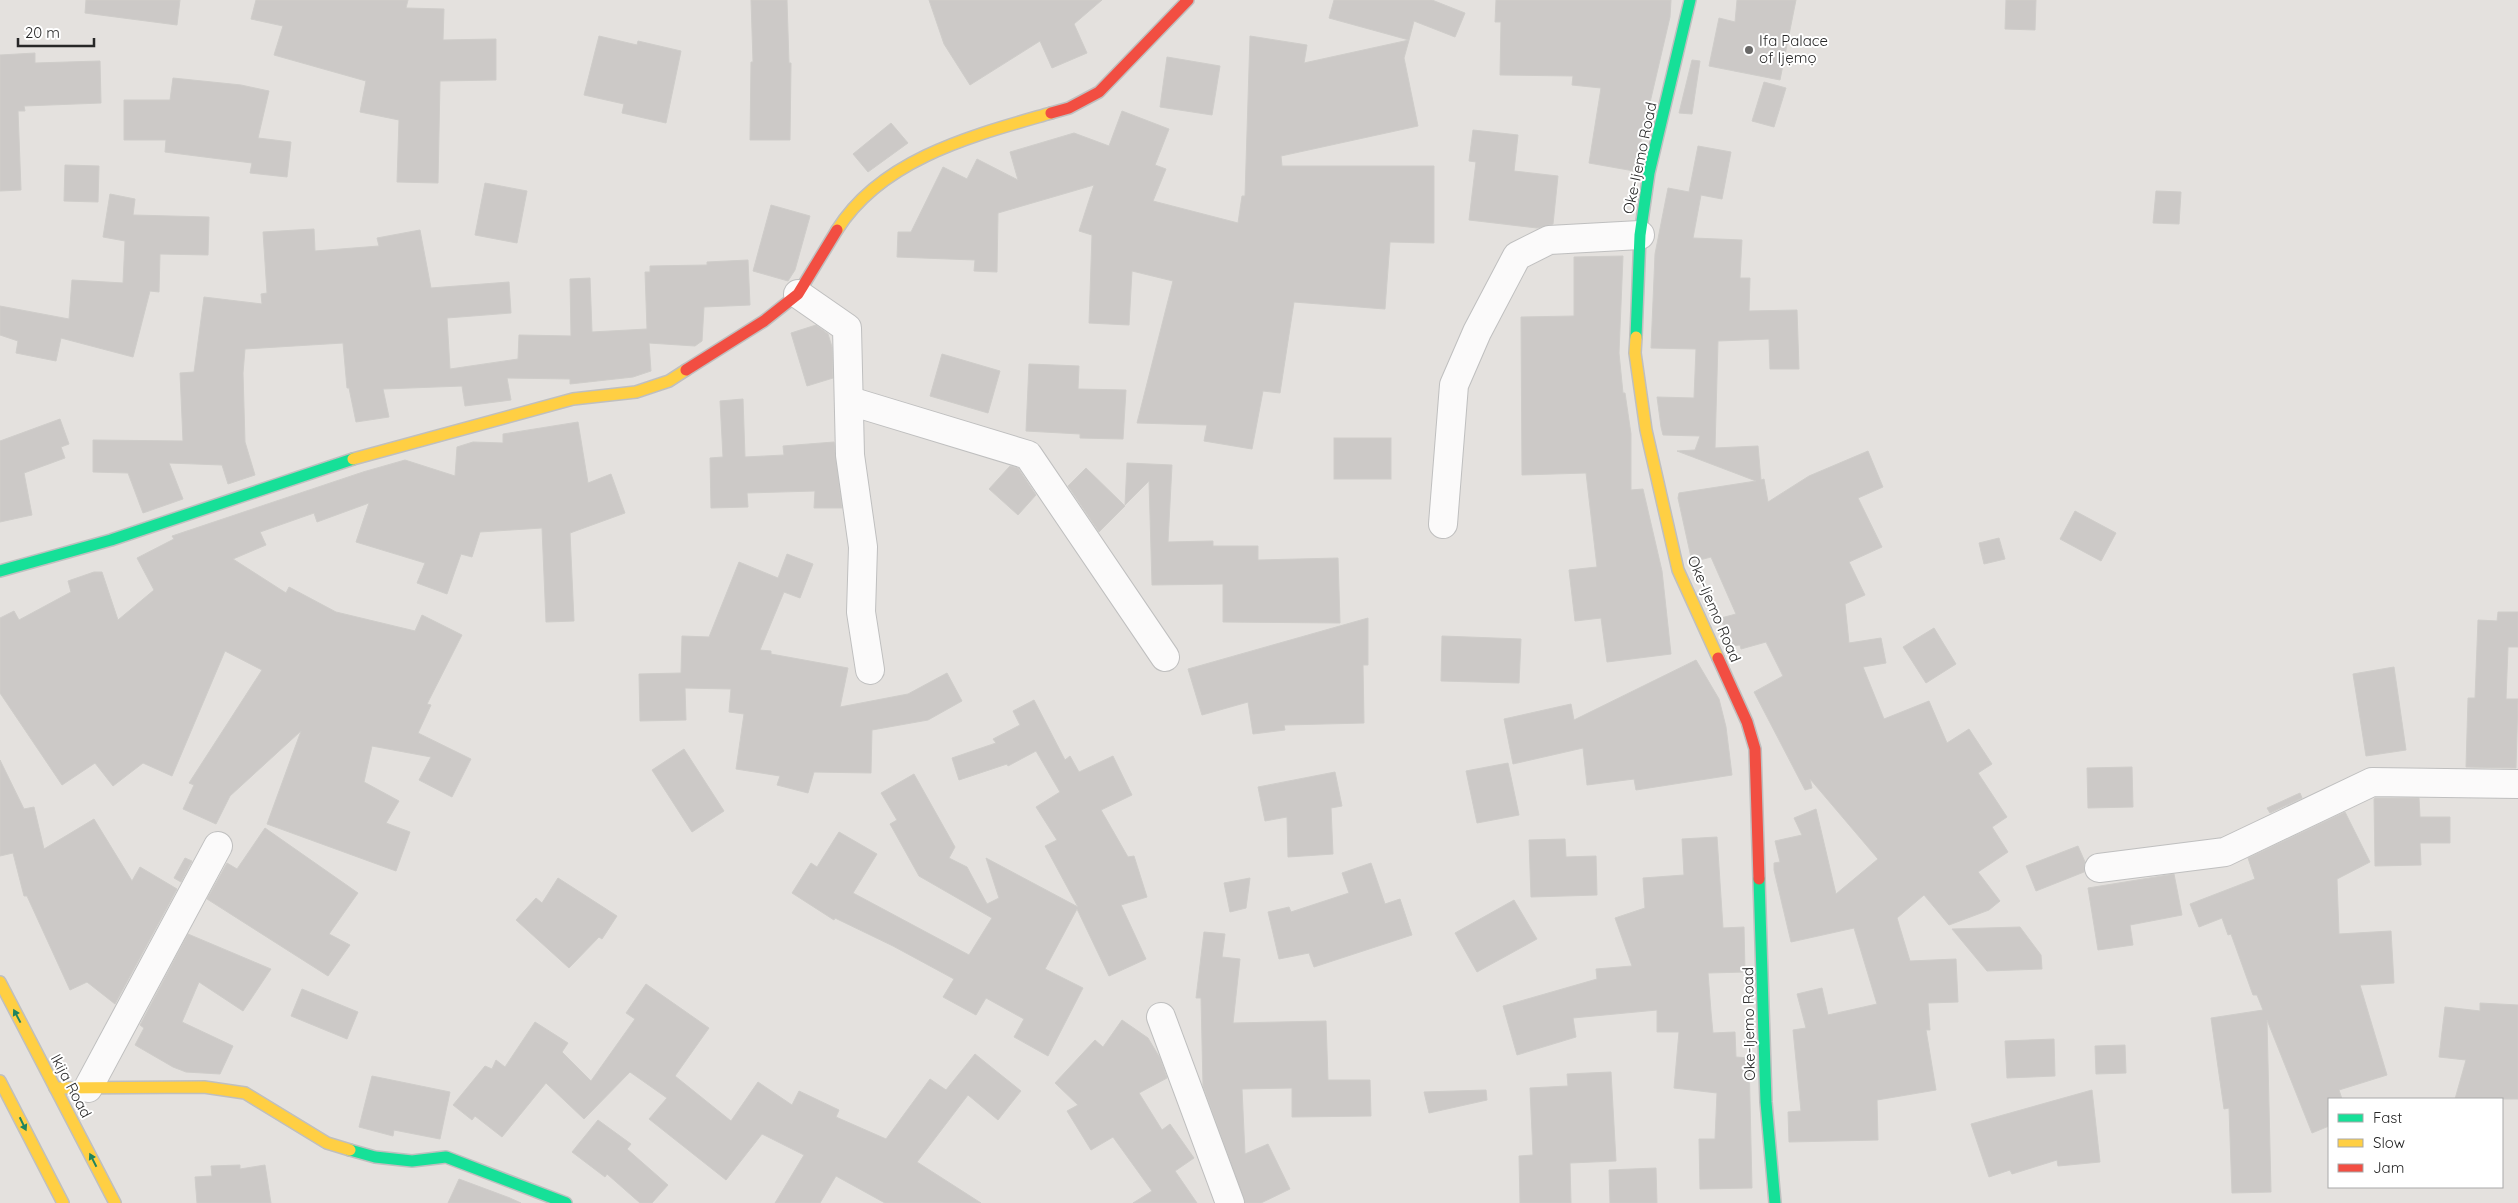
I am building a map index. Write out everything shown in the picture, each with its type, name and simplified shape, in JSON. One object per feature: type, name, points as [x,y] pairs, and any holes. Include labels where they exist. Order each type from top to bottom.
[{"type":"street","points":[[0,571],[111,540],[358,457],[573,399],[636,392],[669,381],[764,322],[798,294],[843,221],[871,189],[908,164],[986,132],[1069,108],[1098,92],[1119,73],[1188,0]]},
{"type":"street","name":"Oke-Ijemo Road","points":[[1690,0],[1649,173],[1640,235],[1636,353],[1646,430],[1678,570],[1747,722],[1755,749],[1766,1102],[1774,1203]]},
{"type":"street","points":[[1443,524],[1454,386],[1476,332],[1517,256],[1549,240],[1640,235]]},
{"type":"street","points":[[798,294],[847,328],[850,455],[863,547],[861,612],[870,670]]},
{"type":"street","points":[[850,401],[1028,455],[1165,657]]},
{"type":"street","points":[[2099,868],[2225,852],[2372,782],[2518,784]]},
{"type":"street","points":[[88,1088],[218,846]]},
{"type":"street","name":"Ikija Road","points":[[0,982],[115,1203]]},
{"type":"street","points":[[1161,1017],[1230,1203]]},
{"type":"street","points":[[0,1082],[63,1203]]},
{"type":"street","points":[[55,1088],[204,1087],[245,1093],[326,1143],[375,1157],[412,1161],[446,1157],[566,1203]]},
{"type":"building","points":[[86,0],[180,0],[177,25],[85,13]]},
{"type":"building","points":[[256,0],[408,0],[406,8],[444,9],[443,40],[496,39],[496,80],[440,81],[438,183],[397,182],[399,120],[360,112],[366,81],[274,55],[283,26],[251,19]]},
{"type":"building","points":[[751,0],[787,0],[789,63],[791,63],[790,140],[750,140],[751,62],[753,62]]},
{"type":"building","points":[[929,0],[1102,0],[1074,24],[1087,53],[1052,68],[1040,41],[970,85],[944,44]]},
{"type":"building","points":[[1334,0],[1432,0],[1465,13],[1455,37],[1414,21],[1409,40],[1329,18]]},
{"type":"building","points":[[1496,0],[1671,0],[1670,17],[1634,171],[1589,163],[1601,88],[1572,85],[1573,76],[1500,75],[1501,22],[1495,22]]},
{"type":"building","name":"Ifa Palace of Ijẹmọ","points":[[1737,0],[1796,0],[1780,80],[1709,66],[1719,18],[1735,22]]},
{"type":"building","points":[[2006,0],[2036,0],[2035,30],[2005,29]]},
{"type":"building","points":[[599,36],[637,45],[638,41],[681,51],[666,123],[622,113],[624,104],[584,95]]},
{"type":"building","points":[[1250,36],[1307,45],[1304,63],[1409,40],[1404,58],[1418,126],[1281,156],[1282,166],[1434,166],[1434,243],[1390,242],[1385,309],[1294,302],[1280,393],[1263,391],[1252,449],[1204,441],[1207,425],[1137,423],[1173,281],[1132,271],[1129,325],[1089,323],[1092,235],[1079,231],[1094,185],[998,213],[997,272],[974,271],[975,260],[897,257],[898,232],[911,232],[943,167],[967,179],[977,159],[1018,180],[1010,152],[1074,133],[1109,146],[1122,111],[1169,129],[1155,165],[1166,169],[1153,201],[1238,223],[1242,196],[1245,196]]},
{"type":"building","points":[[35,53],[35,63],[100,61],[101,103],[24,106],[25,111],[18,111],[21,190],[0,191],[0,55]]},
{"type":"building","points":[[1167,57],[1220,66],[1212,115],[1160,107]]},
{"type":"building","points":[[1692,60],[1700,61],[1692,114],[1679,113]]},
{"type":"building","points":[[173,78],[241,85],[269,91],[258,138],[291,142],[287,177],[250,173],[252,163],[165,152],[166,140],[124,140],[124,100],[170,100]]},
{"type":"building","points":[[1764,82],[1786,88],[1774,127],[1752,121]]},
{"type":"building","points":[[891,123],[908,143],[868,172],[853,154]]},
{"type":"building","points":[[1473,130],[1518,135],[1514,171],[1558,176],[1553,224],[1537,228],[1469,220],[1476,162],[1469,161]]},
{"type":"building","points":[[1698,146],[1731,152],[1722,199],[1701,195],[1693,238],[1742,240],[1740,278],[1750,278],[1749,311],[1797,310],[1799,369],[1770,369],[1769,339],[1718,341],[1715,448],[1758,446],[1761,480],[1764,479],[1768,502],[1809,476],[1868,451],[1883,487],[1858,498],[1882,547],[1849,562],[1865,595],[1845,604],[1849,643],[1881,638],[1886,663],[1863,667],[1884,719],[1929,701],[1947,743],[1969,729],[1992,764],[1978,773],[2007,817],[1992,827],[2008,852],[1978,872],[2000,901],[1989,910],[1949,925],[1924,895],[1897,918],[1910,961],[1956,959],[1958,1002],[1928,1003],[1930,1030],[1926,1030],[1936,1090],[1877,1100],[1878,1140],[1789,1142],[1788,1112],[1801,1111],[1793,1030],[1806,1028],[1797,994],[1822,988],[1828,1015],[1877,1004],[1854,928],[1791,942],[1774,870],[1774,863],[1780,862],[1775,841],[1802,835],[1794,818],[1816,809],[1836,894],[1878,859],[1810,779],[1812,788],[1805,790],[1754,692],[1783,676],[1766,642],[1741,649],[1740,645],[1730,646],[1721,618],[1736,614],[1711,557],[1692,562],[1678,498],[1679,493],[1756,481],[1677,451],[1695,450],[1700,436],[1663,435],[1661,427],[1657,397],[1694,398],[1696,349],[1651,348],[1655,254],[1668,188],[1689,192]]},
{"type":"building","points":[[65,165],[99,166],[98,202],[64,201]]},
{"type":"building","points":[[485,183],[527,191],[517,243],[475,235]]},
{"type":"building","points":[[2156,191],[2181,192],[2179,224],[2153,223]]},
{"type":"building","points":[[110,194],[135,199],[133,215],[209,217],[208,255],[160,254],[159,292],[150,291],[133,357],[61,338],[56,361],[16,353],[18,341],[0,335],[0,306],[69,319],[72,280],[123,283],[125,241],[103,237]]},
{"type":"building","points":[[771,205],[810,216],[795,270],[788,281],[753,271]]},
{"type":"building","points":[[314,229],[315,251],[379,246],[377,238],[420,230],[431,288],[509,282],[511,313],[447,318],[450,369],[518,359],[519,335],[571,336],[570,279],[590,278],[592,332],[647,329],[645,272],[650,272],[650,266],[707,265],[707,262],[748,260],[750,305],[704,307],[702,341],[695,346],[649,343],[651,371],[633,377],[570,384],[570,379],[507,378],[511,400],[465,406],[462,386],[383,389],[389,417],[356,422],[349,388],[347,388],[343,343],[245,349],[243,373],[245,442],[255,475],[228,484],[222,465],[169,463],[183,499],[143,513],[128,473],[93,472],[93,440],[183,441],[180,373],[194,372],[204,297],[262,304],[261,294],[267,293],[263,232]]},
{"type":"building","points":[[1623,256],[1619,353],[1623,393],[1625,393],[1631,434],[1631,490],[1643,489],[1662,571],[1671,654],[1607,662],[1601,618],[1575,621],[1569,570],[1597,567],[1586,473],[1522,475],[1521,317],[1574,316],[1574,257]]},
{"type":"building","points":[[816,325],[828,334],[832,347],[833,378],[807,386],[791,333]]},
{"type":"building","points":[[942,354],[1000,371],[988,413],[930,396]]},
{"type":"building","points":[[1029,364],[1079,366],[1078,389],[1126,390],[1123,439],[1080,438],[1080,434],[1026,431]]},
{"type":"building","points":[[743,399],[745,457],[784,455],[783,446],[834,442],[842,508],[814,508],[815,491],[747,493],[748,507],[711,508],[710,458],[723,457],[720,401]]},
{"type":"building","points":[[60,419],[69,444],[61,447],[65,458],[24,473],[32,515],[0,522],[0,441]]},
{"type":"building","points":[[578,422],[588,483],[611,474],[625,513],[570,533],[574,621],[546,622],[542,528],[480,532],[472,557],[461,554],[447,594],[417,583],[425,563],[356,542],[369,503],[317,522],[314,513],[260,532],[266,545],[233,559],[286,593],[289,587],[336,612],[415,631],[422,615],[462,635],[427,704],[431,705],[418,733],[471,759],[452,797],[419,780],[431,757],[372,746],[364,782],[399,801],[386,823],[410,832],[396,871],[267,824],[301,731],[230,796],[216,824],[183,809],[194,785],[189,783],[262,670],[225,651],[172,776],[143,763],[113,786],[95,763],[62,785],[0,693],[0,618],[14,611],[19,620],[71,592],[68,581],[94,572],[102,572],[118,620],[154,590],[137,558],[174,539],[172,536],[363,472],[405,460],[455,476],[457,447],[473,442],[503,443],[503,434]]},
{"type":"building","points":[[1334,438],[1391,438],[1391,479],[1334,479]]},
{"type":"building","points":[[1127,463],[1172,465],[1168,542],[1213,541],[1213,546],[1258,546],[1258,560],[1338,558],[1340,623],[1223,622],[1223,584],[1152,585],[1149,481],[1125,505]]},
{"type":"building","points":[[1010,466],[1018,468],[1036,495],[1018,515],[989,489]]},
{"type":"building","points":[[1086,468],[1125,506],[1099,532],[1068,486]]},
{"type":"building","points":[[2075,511],[2116,533],[2101,561],[2060,539]]},
{"type":"building","points":[[1999,538],[2005,559],[1984,564],[1979,543]]},
{"type":"building","points":[[787,554],[813,564],[800,598],[784,592],[760,650],[771,651],[771,654],[848,668],[840,707],[908,694],[947,673],[962,701],[928,720],[872,730],[871,773],[814,772],[808,793],[777,785],[780,776],[736,769],[744,714],[729,712],[731,689],[685,688],[686,720],[640,721],[639,674],[681,673],[682,636],[709,637],[739,562],[778,578]]},
{"type":"building","points":[[2498,612],[2518,612],[2518,647],[2508,647],[2506,699],[2518,699],[2516,768],[2466,767],[2468,698],[2475,698],[2478,620],[2497,621]]},
{"type":"building","points":[[1368,618],[1368,665],[1363,665],[1364,723],[1284,725],[1285,730],[1253,734],[1248,702],[1202,715],[1188,669]]},
{"type":"building","points":[[1934,628],[1956,664],[1926,683],[1903,647]]},
{"type":"building","points":[[1442,636],[1521,639],[1519,683],[1441,681]]},
{"type":"building","points":[[1696,660],[1719,699],[1726,727],[1732,775],[1636,790],[1634,779],[1587,785],[1583,748],[1513,764],[1504,719],[1571,704],[1574,720]]},
{"type":"building","points":[[2394,667],[2406,750],[2366,756],[2353,674]]},
{"type":"building","points":[[1034,700],[1065,760],[1070,756],[1079,772],[1113,756],[1132,795],[1101,810],[1128,857],[1134,856],[1147,897],[1121,905],[1146,959],[1109,976],[1077,909],[1045,969],[1083,988],[1048,1056],[1014,1037],[1024,1019],[986,998],[976,1015],[943,997],[954,979],[893,946],[835,918],[834,920],[792,893],[811,863],[817,867],[839,832],[877,854],[853,893],[969,955],[992,918],[919,876],[890,824],[897,820],[881,793],[914,774],[955,847],[949,858],[967,867],[987,904],[999,898],[986,858],[1078,907],[1045,846],[1057,840],[1036,807],[1060,792],[1036,751],[1008,766],[1007,764],[959,780],[952,758],[996,743],[993,739],[1020,725],[1013,711]]},
{"type":"building","points":[[684,749],[724,811],[692,832],[652,770]]},
{"type":"building","points":[[0,760],[24,809],[34,807],[44,849],[94,819],[132,881],[140,867],[177,889],[115,1004],[87,982],[70,990],[27,896],[24,896],[13,853],[0,856]]},
{"type":"building","points":[[1508,763],[1519,815],[1477,823],[1466,771]]},
{"type":"building","points":[[2132,767],[2133,807],[2088,808],[2087,768]]},
{"type":"building","points":[[1335,772],[1342,806],[1331,808],[1333,854],[1288,857],[1287,817],[1265,821],[1258,787]]},
{"type":"building","points":[[2300,793],[2302,798],[2270,813],[2267,808]]},
{"type":"building","points":[[2375,798],[2419,798],[2420,817],[2450,817],[2450,843],[2420,843],[2421,865],[2375,866]]},
{"type":"building","points":[[2345,812],[2370,862],[2337,879],[2339,934],[2391,931],[2394,983],[2360,985],[2387,1075],[2339,1090],[2342,1098],[2328,1098],[2328,1126],[2312,1133],[2267,1020],[2271,1192],[2232,1193],[2229,1108],[2224,1109],[2211,1018],[2263,1010],[2257,995],[2253,995],[2231,934],[2228,935],[2222,918],[2199,927],[2190,904],[2255,879],[2248,858]]},
{"type":"building","points":[[265,828],[358,893],[329,934],[350,945],[328,976],[207,899],[227,863],[237,869]]},
{"type":"building","points":[[1717,837],[1723,928],[1744,927],[1745,972],[1708,973],[1713,1033],[1735,1032],[1736,1057],[1749,1058],[1752,1188],[1700,1189],[1699,1139],[1715,1139],[1717,1093],[1674,1088],[1679,1032],[1657,1032],[1657,1010],[1573,1018],[1576,1037],[1517,1055],[1503,1006],[1597,979],[1596,969],[1632,966],[1615,918],[1645,908],[1643,878],[1684,875],[1682,839]]},
{"type":"building","points":[[1565,839],[1566,857],[1596,856],[1597,895],[1531,897],[1529,840]]},
{"type":"building","points":[[2078,846],[2085,862],[2084,872],[2036,891],[2026,866]]},
{"type":"building","points":[[185,858],[192,861],[181,882],[174,878]]},
{"type":"building","points":[[1371,863],[1385,904],[1400,899],[1412,935],[1314,967],[1309,953],[1279,959],[1268,912],[1289,907],[1291,912],[1349,893],[1342,873]]},
{"type":"building","points":[[2174,874],[2182,915],[2130,925],[2133,945],[2098,950],[2088,888]]},
{"type":"building","points":[[558,878],[617,916],[602,939],[599,937],[569,968],[516,920],[536,898],[542,903]]},
{"type":"building","points":[[1250,878],[1246,908],[1230,912],[1224,883]]},
{"type":"building","points":[[1514,900],[1537,939],[1477,972],[1455,933]]},
{"type":"building","points":[[2020,927],[2041,955],[2042,969],[1987,971],[1952,929]]},
{"type":"building","points":[[1204,932],[1225,934],[1222,957],[1240,959],[1233,1023],[1326,1021],[1328,1080],[1370,1080],[1371,1116],[1292,1117],[1292,1088],[1242,1089],[1245,1154],[1268,1144],[1290,1189],[1261,1203],[1245,1203],[1203,1086],[1201,998],[1196,998]]},
{"type":"building","points":[[188,934],[271,969],[243,1011],[199,982],[182,1022],[233,1046],[220,1074],[186,1072],[173,1067],[135,1045],[144,1028],[140,1025]]},
{"type":"building","points":[[646,984],[709,1028],[675,1076],[731,1121],[758,1082],[792,1105],[799,1091],[839,1110],[836,1117],[886,1139],[930,1079],[946,1090],[975,1054],[1021,1091],[998,1120],[968,1095],[917,1162],[981,1203],[885,1203],[836,1176],[820,1203],[775,1203],[804,1155],[762,1134],[726,1180],[649,1119],[667,1098],[630,1072],[584,1119],[546,1083],[502,1137],[475,1116],[472,1120],[453,1105],[485,1066],[492,1069],[496,1060],[505,1067],[535,1022],[568,1043],[562,1052],[591,1081],[635,1019],[626,1013]]},
{"type":"building","points":[[302,989],[358,1012],[347,1039],[291,1016]]},
{"type":"building","points":[[2480,1003],[2518,1005],[2518,1099],[2455,1098],[2466,1060],[2439,1057],[2445,1007],[2480,1011]]},
{"type":"building","points":[[1122,1020],[1148,1038],[1160,1058],[1167,1078],[1139,1093],[1162,1130],[1170,1124],[1194,1158],[1175,1171],[1197,1203],[1133,1203],[1152,1191],[1113,1137],[1091,1150],[1067,1111],[1078,1105],[1055,1083],[1095,1040],[1103,1047]]},
{"type":"building","points":[[2054,1039],[2055,1076],[2007,1078],[2005,1041]]},
{"type":"building","points":[[2125,1045],[2126,1073],[2096,1074],[2095,1046]]},
{"type":"building","points":[[1611,1072],[1616,1161],[1570,1163],[1571,1203],[1520,1203],[1519,1156],[1533,1155],[1530,1088],[1568,1086],[1567,1074]]},
{"type":"building","points":[[372,1076],[450,1092],[440,1139],[394,1130],[393,1136],[359,1127]]},
{"type":"building","points":[[1486,1090],[1487,1100],[1429,1113],[1424,1092]]},
{"type":"building","points":[[2092,1090],[2100,1162],[2058,1166],[2057,1160],[2012,1174],[2010,1170],[1989,1177],[1971,1124]]},
{"type":"building","points":[[598,1120],[631,1144],[627,1149],[668,1185],[652,1203],[640,1203],[607,1174],[605,1177],[572,1152]]},
{"type":"building","points":[[240,1165],[240,1169],[265,1165],[271,1203],[197,1203],[195,1177],[212,1176],[211,1166]]},
{"type":"building","points":[[1656,1168],[1657,1203],[1610,1203],[1609,1170]]},
{"type":"building","points":[[459,1179],[510,1198],[521,1203],[448,1203]]},
{"type":"traffic: fast","points":[[1636,337],[1640,235],[1649,173],[1690,0]]},
{"type":"traffic: fast","points":[[0,571],[111,540],[353,459]]},
{"type":"traffic: fast","points":[[1759,879],[1766,1102],[1775,1203]]},
{"type":"traffic: fast","points":[[350,1150],[375,1157],[412,1161],[446,1157],[566,1203]]},
{"type":"traffic: slow","points":[[837,230],[856,205],[879,184],[904,167],[962,141],[1051,113]]},
{"type":"traffic: slow","points":[[1636,337],[1635,353],[1646,430],[1678,570],[1718,658]]},
{"type":"traffic: slow","points":[[353,459],[573,399],[636,392],[669,381],[686,370]]},
{"type":"traffic: slow","points":[[0,982],[115,1203]]},
{"type":"traffic: slow","points":[[0,1081],[63,1203]]},
{"type":"traffic: slow","points":[[55,1088],[204,1087],[245,1093],[327,1143],[350,1150]]},
{"type":"traffic: jam","points":[[1051,113],[1069,108],[1099,92],[1188,0]]},
{"type":"traffic: jam","points":[[686,370],[764,321],[798,294],[837,230]]},
{"type":"traffic: jam","points":[[1718,658],[1747,722],[1755,749],[1759,879]]},
{"type":"place","name":"Ifa Palace of Ijẹmọ","points":[[1749,50]]}]
